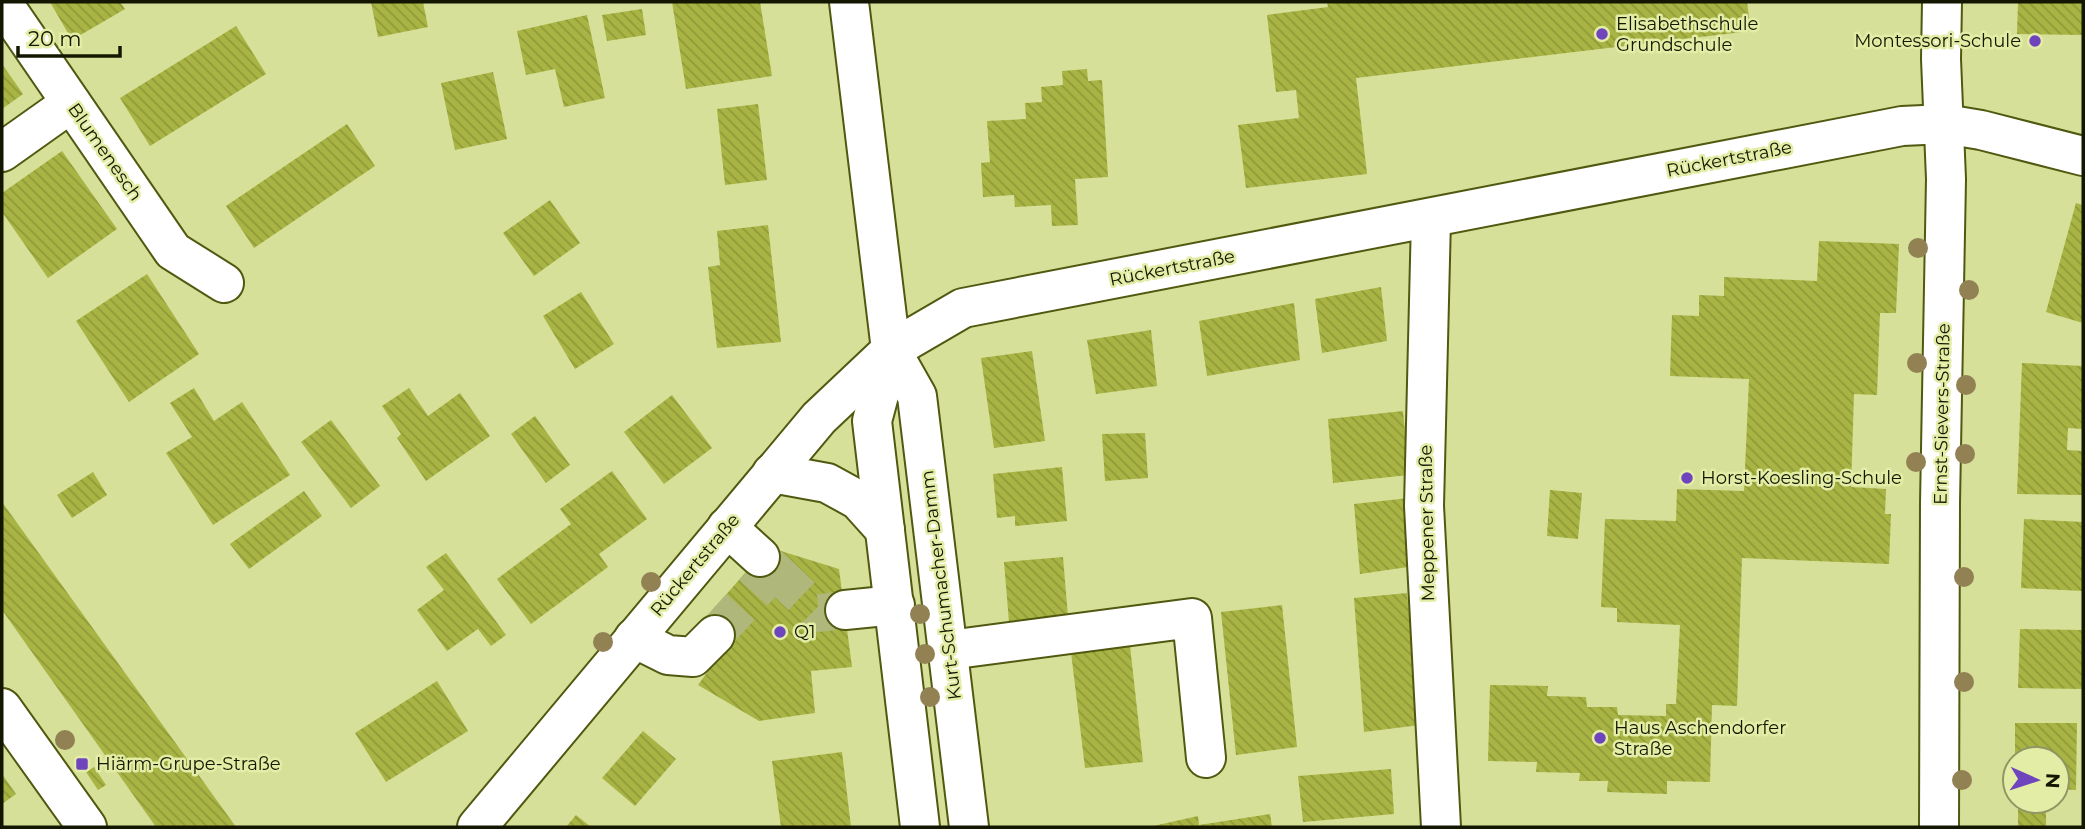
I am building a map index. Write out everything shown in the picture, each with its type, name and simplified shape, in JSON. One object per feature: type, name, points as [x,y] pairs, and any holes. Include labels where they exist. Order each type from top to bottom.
[{"type":"street","name":"Blumenesch","points":[[2,2],[173,251],[224,283]]},
{"type":"street","name":"Kurt-Schumacher-Damm","points":[[849,2],[891,350],[872,421],[920,827]]},
{"type":"street","name":"Ernst-Sievers-Straße","points":[[1939,827],[1940,503],[1946,179],[1941,59],[1942,2]]},
{"type":"street","points":[[2,152],[71,103]]},
{"type":"street","name":"Rückertstraße","points":[[477,827],[819,418],[891,350],[963,308],[1902,126],[1945,124],[1981,130],[2083,156]]},
{"type":"street","name":"Meppener Straße","points":[[1431,219],[1424,506],[1441,827]]},
{"type":"street","name":"Kurt-Schumacher-Damm","points":[[891,350],[917,396],[969,827]]},
{"type":"street","points":[[772,472],[827,483],[858,500],[886,530]]},
{"type":"street","points":[[727,527],[760,557]]},
{"type":"street","points":[[845,610],[895,606]]},
{"type":"street","points":[[949,650],[1192,618],[1206,758]]},
{"type":"street","points":[[634,638],[668,654],[693,657],[715,635]]},
{"type":"street","points":[[2,708],[87,827]]},
{"type":"building","points":[[50,2],[120,2],[125,9],[72,40]]},
{"type":"building","points":[[371,2],[423,2],[428,27],[378,37]]},
{"type":"building","points":[[672,2],[760,2],[772,76],[686,89]]},
{"type":"building","points":[[1327,2],[1747,2],[1751,31],[1356,78],[1367,174],[1246,188],[1238,125],[1299,118],[1296,90],[1276,92],[1267,15],[1328,7]]},
{"type":"building","points":[[2018,2],[2083,2],[2083,35],[2017,34]]},
{"type":"building","points":[[642,9],[646,35],[607,41],[602,15]]},
{"type":"building","points":[[587,15],[605,98],[564,107],[555,69],[526,75],[517,31]]},
{"type":"building","points":[[236,26],[266,74],[150,146],[120,98]]},
{"type":"building","points":[[2,64],[23,94],[2,109]]},
{"type":"building","points":[[1087,69],[1088,81],[1102,80],[1108,177],[1075,179],[1078,225],[1052,226],[1051,205],[1015,207],[1014,195],[983,197],[981,163],[990,162],[987,121],[1026,119],[1025,103],[1042,102],[1041,87],[1063,85],[1062,71]]},
{"type":"building","points":[[493,72],[507,139],[455,150],[441,83]]},
{"type":"building","points":[[758,104],[767,180],[725,185],[717,109]]},
{"type":"building","points":[[347,124],[375,166],[254,248],[226,206]]},
{"type":"building","points":[[62,151],[117,229],[48,278],[2,212],[2,193]]},
{"type":"building","points":[[550,200],[580,243],[534,276],[503,233]]},
{"type":"building","points":[[2076,203],[2083,205],[2083,323],[2046,312]]},
{"type":"building","points":[[768,225],[781,342],[717,348],[708,267],[720,265],[717,231]]},
{"type":"building","points":[[1819,241],[1899,244],[1896,313],[1880,313],[1877,395],[1854,394],[1851,487],[1886,489],[1885,514],[1891,514],[1889,564],[1742,558],[1737,706],[1712,705],[1710,782],[1667,781],[1667,794],[1607,792],[1608,781],[1579,781],[1580,773],[1536,772],[1537,762],[1488,761],[1490,685],[1548,686],[1547,696],[1586,697],[1587,707],[1617,707],[1618,715],[1666,716],[1666,704],[1676,704],[1680,625],[1617,622],[1617,608],[1601,607],[1605,519],[1676,521],[1677,489],[1744,491],[1749,379],[1670,376],[1672,315],[1699,316],[1699,295],[1724,296],[1724,277],[1817,281]]},
{"type":"building","points":[[147,274],[199,354],[129,402],[76,321]]},
{"type":"building","points":[[1381,287],[1387,341],[1322,353],[1315,299]]},
{"type":"building","points":[[581,292],[614,344],[575,369],[543,316]]},
{"type":"building","points":[[1294,303],[1300,360],[1207,376],[1199,321]]},
{"type":"building","points":[[1151,330],[1157,386],[1096,394],[1087,340]]},
{"type":"building","points":[[1032,351],[1045,441],[994,448],[981,358]]},
{"type":"building","points":[[2022,363],[2083,366],[2083,429],[2068,428],[2067,450],[2083,451],[2083,495],[2017,494]]},
{"type":"building","points":[[194,388],[214,421],[242,402],[290,475],[213,525],[166,453],[192,437],[170,403]]},
{"type":"building","points":[[409,388],[428,416],[460,393],[490,436],[426,481],[397,438],[401,434],[382,406]]},
{"type":"building","points":[[672,395],[712,448],[664,484],[624,432]]},
{"type":"building","points":[[1403,411],[1409,475],[1333,483],[1328,419]]},
{"type":"building","points":[[535,416],[570,465],[546,483],[511,434]]},
{"type":"building","points":[[331,420],[380,486],[351,508],[301,442]]},
{"type":"building","points":[[1145,433],[1148,478],[1105,481],[1102,434]]},
{"type":"building","points":[[1062,467],[1067,521],[1015,526],[1015,516],[997,518],[993,474]]},
{"type":"building","points":[[612,471],[647,519],[599,554],[608,567],[531,624],[497,579],[571,524],[560,509]]},
{"type":"building","points":[[93,472],[107,495],[72,518],[57,495]]},
{"type":"building","points":[[1550,490],[1582,493],[1578,539],[1547,536]]},
{"type":"building","points":[[304,491],[322,516],[249,569],[230,544]]},
{"type":"building","points":[[1409,498],[1415,566],[1360,574],[1354,504]]},
{"type":"building","points":[[2,502],[236,827],[156,827],[2,610]]},
{"type":"building","points":[[2024,519],[2083,522],[2083,591],[2021,588]]},
{"type":"building","points":[[768,547],[839,569],[852,667],[811,671],[815,713],[759,721],[698,685],[727,645],[701,623]]},
{"type":"building","points":[[446,553],[506,635],[491,646],[478,629],[447,651],[417,610],[444,590],[426,567]]},
{"type":"building","points":[[1063,557],[1068,617],[1009,622],[1004,562]]},
{"type":"building","points":[[1407,593],[1420,725],[1364,732],[1354,598]]},
{"type":"building","points":[[1282,605],[1297,747],[1236,755],[1221,612]]},
{"type":"building","points":[[2020,629],[2083,630],[2083,689],[2018,688]]},
{"type":"building","points":[[1129,637],[1143,762],[1085,768],[1070,644]]},
{"type":"building","points":[[437,681],[468,731],[386,782],[355,733]]},
{"type":"building","points":[[2015,723],[2077,723],[2076,790],[2071,790],[2071,745],[2015,745]]},
{"type":"building","points":[[643,731],[676,759],[635,806],[602,778]]},
{"type":"building","points":[[842,752],[851,827],[781,827],[772,761]]},
{"type":"building","points":[[94,767],[106,785],[98,790],[86,772]]},
{"type":"building","points":[[1391,769],[1394,814],[1303,822],[1298,776]]},
{"type":"building","points":[[2,774],[16,794],[2,804]]},
{"type":"building","points":[[1270,814],[1272,827],[1149,827],[1198,816],[1199,825]]},
{"type":"building","points":[[576,815],[591,827],[566,827]]},
{"type":"building","points":[[2018,815],[2046,815],[2046,827],[2018,827]]},
{"type":"tunnel","points":[[715,635],[774,570],[760,557]]},
{"type":"tunnel","points":[[774,570],[819,613],[845,610]]},
{"type":"place","name":"Elisabethschule Grundschule","points":[[1602,34]]},
{"type":"place","name":"Montessori-Schule","points":[[2035,41]]},
{"type":"place","name":"Horst-Koesling-Schule","points":[[1687,478]]},
{"type":"place","name":"Q1","points":[[780,632]]},
{"type":"place","name":"Haus Aschendorfer Straße","points":[[1600,738]]},
{"type":"place","name":"Hiärm-Grupe-Straße","points":[[82,764]]}]
